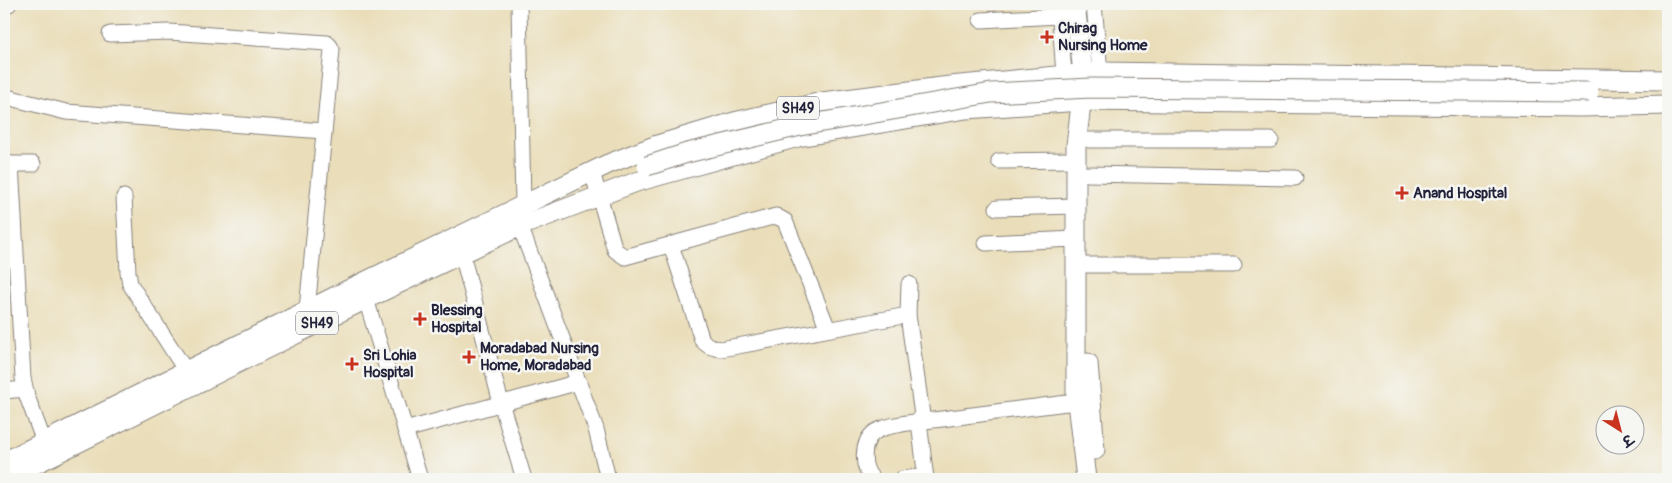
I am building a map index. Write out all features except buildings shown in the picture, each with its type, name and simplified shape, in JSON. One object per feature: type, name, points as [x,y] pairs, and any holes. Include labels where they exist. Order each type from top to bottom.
[{"type":"main road","points":[[1076,4],[1082,73],[1081,107],[1076,139],[1075,239],[1086,343],[1084,402],[1086,479]]},
{"type":"main road","name":"SH49","points":[[5,479],[364,291],[523,205],[600,168],[657,145],[734,122],[822,102],[950,86],[1082,73],[1667,92]]},
{"type":"main road","name":"SH49","points":[[640,168],[688,153],[800,126],[991,94],[1091,88],[1667,92]]},
{"type":"main road","name":"SH49","points":[[4,462],[307,310],[462,254],[520,226],[636,182],[798,137],[966,109],[1081,107],[1582,108],[1667,92]]},
{"type":"main road","points":[[1081,107],[1089,140],[1087,265],[1081,293]]},
{"type":"main road","points":[[600,168],[640,168]]},
{"type":"main road","points":[[620,188],[640,168]]},
{"type":"main road","points":[[1084,402],[1098,479]]},
{"type":"street","points":[[4,6],[9,4]]},
{"type":"street","points":[[520,4],[523,205]]},
{"type":"street","points":[[1082,73],[1094,4]]},
{"type":"street","points":[[981,20],[1059,10],[1082,73]]},
{"type":"street","points":[[110,34],[169,32],[327,43],[330,46],[332,50],[307,310]]},
{"type":"street","points":[[4,98],[11,98],[66,112],[324,131]]},
{"type":"street","points":[[1089,140],[1271,140]]},
{"type":"street","points":[[999,161],[1076,160]]},
{"type":"street","points":[[33,164],[7,164],[23,378],[25,389],[44,442]]},
{"type":"street","points":[[600,168],[598,196],[615,250],[625,257],[776,216],[781,218],[785,221],[828,329]]},
{"type":"street","points":[[1088,174],[1295,178]]},
{"type":"street","points":[[124,197],[130,284],[186,371]]},
{"type":"street","points":[[998,208],[1075,206]]},
{"type":"street","points":[[520,226],[596,429],[608,479]]},
{"type":"street","points":[[986,243],[1075,239]]},
{"type":"street","points":[[671,245],[702,340],[706,345],[721,350],[908,315]]},
{"type":"street","points":[[462,254],[501,403],[524,479]]},
{"type":"street","points":[[1087,265],[1234,264]]},
{"type":"street","points":[[902,479],[926,478],[908,315],[909,284]]},
{"type":"street","points":[[364,291],[420,479]]},
{"type":"street","points":[[405,430],[579,382]]},
{"type":"street","points":[[4,391],[25,389]]},
{"type":"street","points":[[873,479],[867,472],[864,453],[868,439],[875,432],[884,428],[1084,402]]},
{"type":"place","name":"Chirag Nursing Home","points":[[1047,37]]},
{"type":"place","name":"Anand Hospital","points":[[1402,193]]},
{"type":"place","name":"Blessing Hospital","points":[[420,319]]},
{"type":"place","name":"Moradabad Nursing Home, Moradabad","points":[[469,357]]},
{"type":"place","name":"Sri Lohia Hospital","points":[[352,364]]}]
